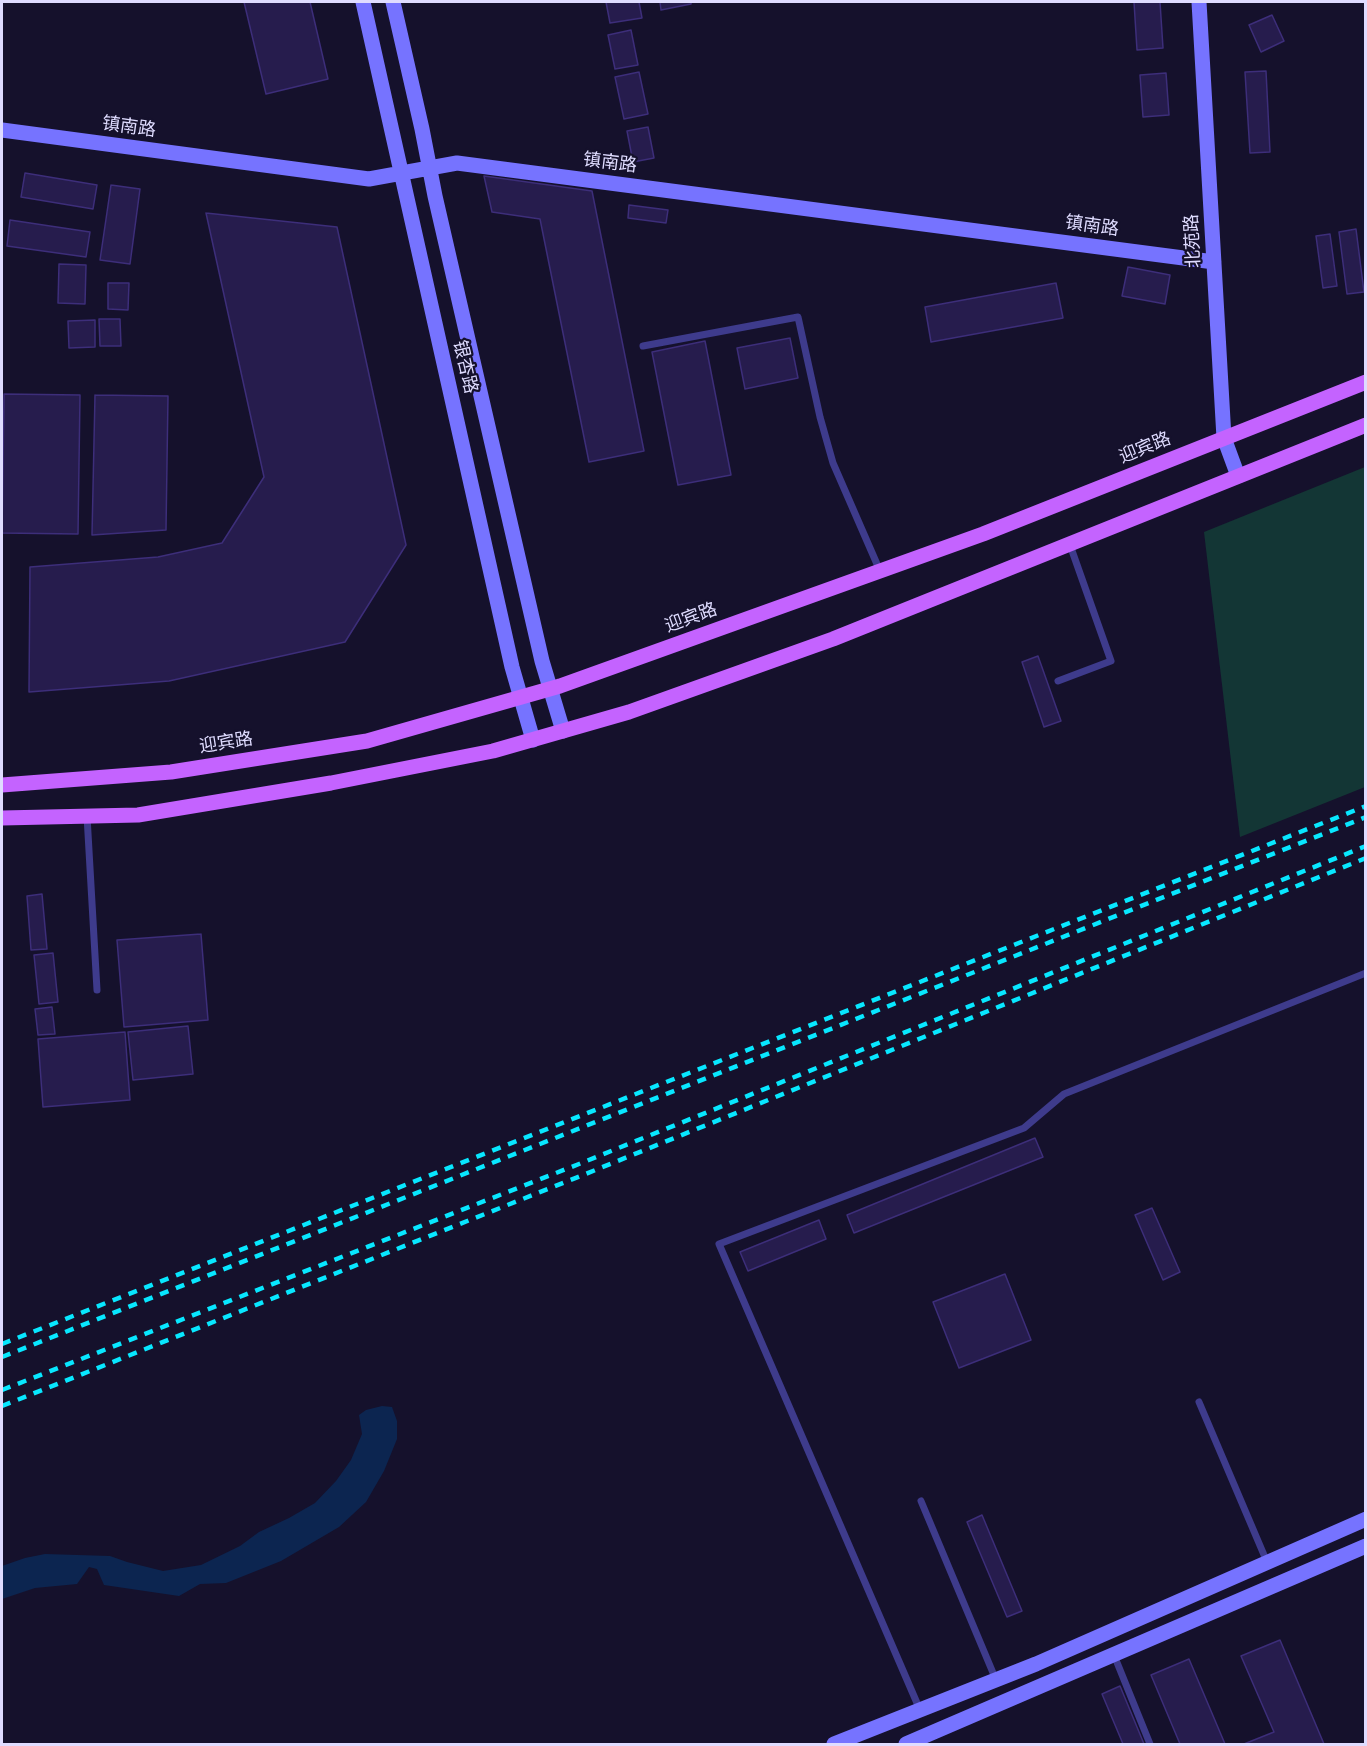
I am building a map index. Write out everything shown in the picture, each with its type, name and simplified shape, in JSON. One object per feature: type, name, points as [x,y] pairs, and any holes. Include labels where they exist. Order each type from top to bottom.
[{"type":"main road","name":"迎宾路","points":[[2,784],[171,772],[367,741],[521,697],[983,534],[1365,382]]},
{"type":"main road","points":[[2,818],[138,815],[309,787],[493,751],[533,740],[629,712],[833,639],[1365,425]]},
{"type":"street","name":"银杏路","points":[[363,2],[512,667],[533,740]]},
{"type":"street","name":"银杏路","points":[[393,2],[539,649],[563,731]]},
{"type":"street","name":"北苑路","points":[[1199,2],[1224,438],[1238,476]]},
{"type":"street","name":"镇南路","points":[[2,130],[369,179],[457,163],[1214,262]]},
{"type":"street","points":[[834,1744],[1036,1664],[1365,1519]]},
{"type":"street","points":[[906,1744],[1365,1546]]},
{"type":"lane","points":[[643,346],[798,317],[820,417],[833,463],[879,571]]},
{"type":"lane","points":[[1058,681],[1111,662],[1070,544]]},
{"type":"lane","points":[[87,816],[97,990]]},
{"type":"lane","points":[[920,1710],[719,1244],[1024,1128],[1064,1094],[1365,973]]},
{"type":"lane","points":[[1199,1402],[1267,1562]]},
{"type":"lane","points":[[921,1500],[996,1680]]},
{"type":"lane","points":[[1114,1655],[1150,1744]]},
{"type":"green space","points":[[1365,467],[1365,787],[1240,837],[1204,532]]},
{"type":"water","points":[[382,1406],[392,1407],[397,1421],[397,1439],[384,1471],[366,1502],[339,1527],[281,1561],[226,1583],[200,1584],[179,1596],[104,1585],[97,1569],[89,1567],[77,1584],[35,1588],[2,1599],[2,1566],[25,1558],[45,1554],[110,1556],[163,1571],[201,1565],[240,1546],[259,1532],[315,1503],[336,1481],[351,1460],[362,1434],[359,1415],[366,1410]]},
{"type":"building","points":[[244,2],[310,2],[328,79],[266,94]]},
{"type":"building","points":[[606,2],[639,2],[642,18],[610,23]]},
{"type":"building","points":[[660,2],[691,2],[691,4],[661,10]]},
{"type":"building","points":[[1134,2],[1160,2],[1163,48],[1137,50]]},
{"type":"building","points":[[1272,15],[1284,41],[1261,52],[1249,25]]},
{"type":"building","points":[[631,30],[638,65],[615,69],[608,35]]},
{"type":"building","points":[[1266,71],[1270,152],[1250,153],[1245,72]]},
{"type":"building","points":[[639,72],[648,114],[624,119],[615,77]]},
{"type":"building","points":[[1166,73],[1169,115],[1143,117],[1140,75]]},
{"type":"building","points":[[648,127],[654,158],[633,162],[627,131]]},
{"type":"building","points":[[25,173],[97,185],[93,209],[21,197]]},
{"type":"building","points":[[484,176],[592,191],[644,451],[589,462],[540,219],[492,212]]},
{"type":"building","points":[[111,185],[140,189],[130,264],[100,260]]},
{"type":"building","points":[[629,205],[668,210],[666,223],[628,218]]},
{"type":"building","points":[[206,213],[337,227],[406,545],[345,642],[169,681],[29,692],[30,567],[158,557],[222,543],[264,477]]},
{"type":"building","points":[[10,220],[90,232],[86,257],[7,246]]},
{"type":"building","points":[[1356,229],[1364,292],[1347,294],[1339,232]]},
{"type":"building","points":[[1330,234],[1337,286],[1323,288],[1316,236]]},
{"type":"building","points":[[59,264],[86,265],[85,304],[58,303]]},
{"type":"building","points":[[1128,267],[1170,275],[1165,304],[1122,296]]},
{"type":"building","points":[[108,283],[129,283],[128,310],[108,309]]},
{"type":"building","points":[[1056,283],[1063,318],[931,342],[925,307]]},
{"type":"building","points":[[99,319],[120,319],[121,346],[100,346]]},
{"type":"building","points":[[95,320],[95,347],[69,348],[68,321]]},
{"type":"building","points":[[790,338],[798,378],[745,389],[737,348]]},
{"type":"building","points":[[705,341],[731,475],[678,485],[652,352]]},
{"type":"building","points":[[4,394],[80,395],[78,534],[2,533]]},
{"type":"building","points":[[95,395],[168,396],[166,530],[92,535]]},
{"type":"building","points":[[1038,656],[1061,721],[1044,727],[1022,662]]},
{"type":"building","points":[[42,894],[47,949],[31,950],[27,896]]},
{"type":"building","points":[[201,934],[208,1020],[124,1027],[117,940]]},
{"type":"building","points":[[53,953],[58,1002],[39,1004],[34,955]]},
{"type":"building","points":[[52,1007],[55,1034],[38,1035],[35,1009]]},
{"type":"building","points":[[188,1026],[193,1074],[133,1080],[128,1032]]},
{"type":"building","points":[[125,1032],[130,1100],[43,1107],[38,1039]]},
{"type":"building","points":[[1035,1138],[1043,1157],[854,1233],[847,1215]]},
{"type":"building","points":[[1152,1208],[1180,1272],[1163,1280],[1135,1215]]},
{"type":"building","points":[[819,1220],[826,1239],[748,1271],[740,1252]]},
{"type":"building","points":[[1005,1274],[1031,1340],[959,1368],[933,1302]]},
{"type":"building","points":[[982,1515],[1022,1611],[1007,1617],[967,1522]]},
{"type":"building","points":[[1280,1640],[1324,1744],[1244,1744],[1274,1732],[1241,1656]]},
{"type":"building","points":[[1189,1659],[1225,1744],[1180,1744],[1151,1675]]},
{"type":"building","points":[[1120,1686],[1144,1744],[1123,1744],[1102,1694]]},
{"type":"railway","points":[[2,1344],[1366,806]]},
{"type":"railway","points":[[2,1357],[1366,817]]},
{"type":"railway","points":[[2,1390],[579,1164],[1366,846]]},
{"type":"railway","points":[[2,1406],[583,1175],[1366,858]]}]
